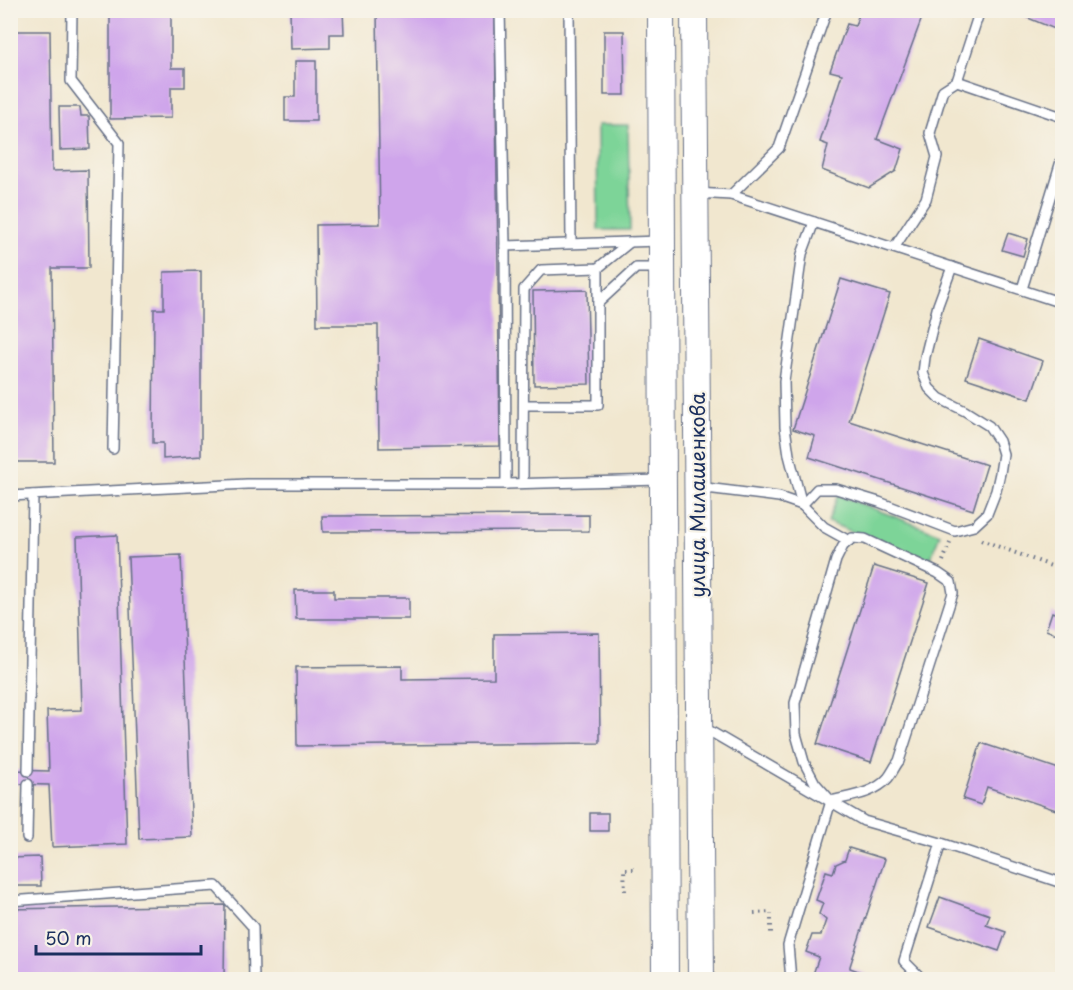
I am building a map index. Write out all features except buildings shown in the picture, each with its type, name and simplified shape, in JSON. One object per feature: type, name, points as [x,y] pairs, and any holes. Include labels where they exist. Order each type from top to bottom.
[{"type":"main road","name":"улица Милашенкова","points":[[661,10],[665,980]]},
{"type":"main road","name":"улица Милашенкова","points":[[694,10],[701,980]]},
{"type":"lane","points":[[72,10],[70,81],[119,143],[113,448]]},
{"type":"lane","points":[[500,10],[505,246],[506,484]]},
{"type":"lane","points":[[569,10],[571,243]]},
{"type":"lane","points":[[731,195],[779,148],[827,10]]},
{"type":"lane","points":[[894,248],[926,199],[937,157],[930,133],[943,90],[957,81],[980,10]]},
{"type":"lane","points":[[957,81],[1062,117]]},
{"type":"lane","points":[[1022,289],[1062,158]]},
{"type":"lane","points":[[696,193],[731,195],[1062,303]]},
{"type":"lane","points":[[802,505],[789,455],[785,427],[784,381],[802,254],[814,222]]},
{"type":"lane","points":[[505,246],[663,241]]},
{"type":"lane","points":[[523,483],[524,289],[541,270],[598,268],[630,242]]},
{"type":"lane","points":[[598,303],[636,268],[663,267]]},
{"type":"lane","points":[[802,505],[817,489],[836,489],[879,502],[955,531],[974,526],[987,514],[996,492],[1003,454],[999,441],[988,426],[939,398],[929,388],[923,373],[938,305],[952,267]]},
{"type":"lane","points":[[524,405],[598,405],[598,268]]},
{"type":"lane","points":[[10,496],[247,484],[506,484],[663,480]]},
{"type":"lane","points":[[698,487],[779,497],[802,505],[824,527],[849,541]]},
{"type":"lane","points":[[28,771],[33,495]]},
{"type":"lane","points":[[852,538],[866,539],[938,573],[951,582],[953,594],[898,761],[888,778],[867,792],[831,801],[815,783],[804,762],[796,734],[795,703],[843,546],[852,538]]},
{"type":"lane","points":[[699,725],[864,821],[941,843],[1062,883]]},
{"type":"lane","points":[[27,838],[28,784]]},
{"type":"lane","points":[[791,980],[788,945],[831,801]]},
{"type":"lane","points":[[917,980],[918,975],[904,961],[941,843]]},
{"type":"lane","points":[[10,901],[216,886],[253,927],[254,980]]},
{"type":"path","points":[[938,573],[955,531],[1062,570]]},
{"type":"path","points":[[625,891],[624,869],[635,869]]},
{"type":"path","points":[[754,912],[771,912],[771,935]]},
{"type":"green space","points":[[597,125],[628,125],[630,230],[598,230]]},
{"type":"green space","points":[[838,495],[940,534],[929,563],[828,522]]}]
